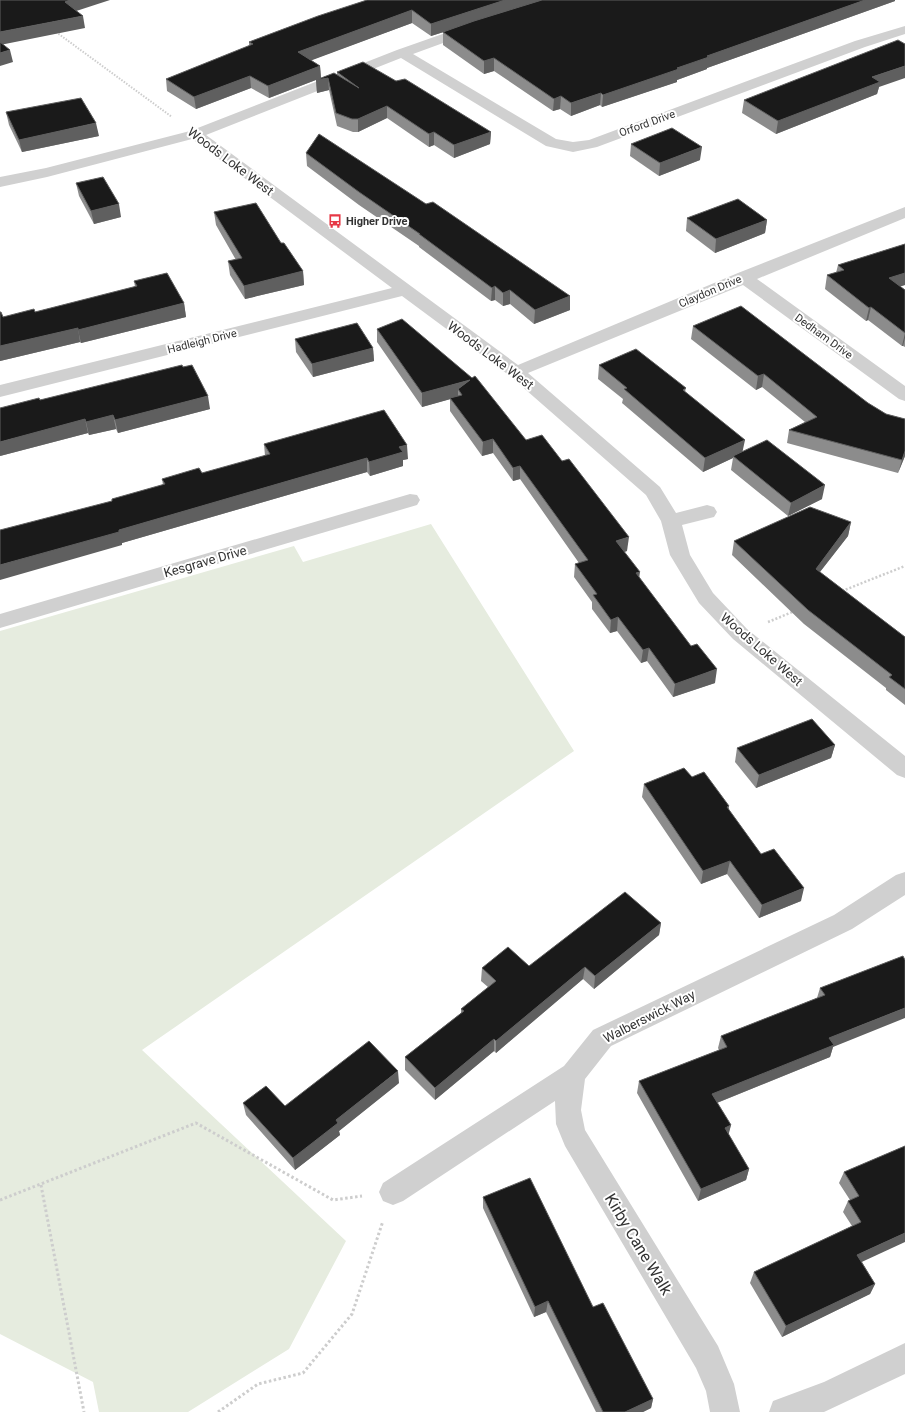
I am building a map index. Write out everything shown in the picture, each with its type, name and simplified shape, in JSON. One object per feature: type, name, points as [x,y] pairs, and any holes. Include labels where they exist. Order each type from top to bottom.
[{"type":"street","points":[[0,182],[47,172],[195,134],[402,53],[482,25]]},
{"type":"street","name":"Orford Drive","points":[[402,53],[550,143],[573,147],[592,144],[860,44],[905,30]]},
{"type":"street","name":"Woods Loke West","points":[[195,134],[516,372],[653,491],[670,521],[680,555],[706,598],[740,634],[904,768]]},
{"type":"street","name":"Claydon Drive","points":[[516,372],[905,212]]},
{"type":"street","name":"Dedham Drive","points":[[744,277],[905,395]]},
{"type":"street","name":"Hadleigh Drive","points":[[0,391],[405,290]]},
{"type":"street","name":"Kesgrave Drive","points":[[0,621],[410,500]]},
{"type":"street","points":[[670,521],[707,512]]},
{"type":"street","name":"Walberswick Way","points":[[393,1192],[572,1074],[602,1038],[843,922],[905,882]]},
{"type":"street","name":"Kirby Cane Walk","points":[[572,1074],[568,1091],[568,1109],[572,1130],[707,1357],[717,1378],[724,1399],[725,1412]]},
{"type":"street","points":[[784,1412],[831,1394],[905,1358]]},
{"type":"path","name":"Woods Loke West","points":[[52,28],[195,134]]},
{"type":"path","points":[[840,592],[905,566]]},
{"type":"path","points":[[740,634],[798,610]]},
{"type":"path","points":[[0,1200],[196,1123],[333,1200],[393,1192],[352,1314],[303,1373],[258,1384],[218,1412]]},
{"type":"path","points":[[41,1185],[84,1412]]},
{"type":"shaded area","points":[[431,524],[574,751],[142,1050],[346,1241],[289,1349],[188,1412],[99,1412],[93,1382],[0,1334],[0,631],[294,546],[303,562]]},
{"type":"building","points":[[0,0],[70,0],[65,2],[83,16],[0,32]]},
{"type":"building","points":[[367,0],[505,0],[431,24],[412,10],[298,52],[320,66],[268,86],[250,76],[194,97],[166,79],[253,44],[249,42],[318,16]]},
{"type":"building","points":[[542,0],[865,0],[707,56],[709,57],[677,68],[679,69],[603,95],[601,93],[571,103],[561,96],[554,99],[494,58],[484,61],[443,32]]},
{"type":"building","points":[[898,40],[905,44],[905,66],[872,77],[880,82],[778,121],[744,100]]},
{"type":"building","points":[[0,42],[10,50],[0,53]]},
{"type":"building","points":[[363,62],[396,81],[405,79],[491,132],[454,145],[434,132],[429,134],[387,106],[358,119],[352,119],[336,113],[328,78],[316,80],[334,73],[359,88],[337,72]]},
{"type":"building","points":[[81,98],[96,123],[19,140],[6,112]]},
{"type":"building","points":[[672,128],[702,147],[660,163],[631,144]]},
{"type":"building","points":[[319,134],[426,204],[433,202],[570,296],[535,310],[510,290],[503,293],[495,286],[492,288],[420,234],[306,153]]},
{"type":"building","points":[[103,177],[119,204],[91,211],[76,183]]},
{"type":"building","points":[[738,199],[767,220],[716,239],[687,218]]},
{"type":"building","points":[[256,203],[281,243],[284,243],[303,271],[244,286],[228,261],[242,258],[214,212]]},
{"type":"building","points":[[905,244],[905,273],[889,278],[905,290],[905,333],[871,307],[869,308],[827,275],[844,270],[838,265]]},
{"type":"building","points":[[167,273],[184,303],[78,330],[78,328],[0,346],[0,312],[3,317],[34,309],[35,312],[137,286],[134,281]]},
{"type":"building","points":[[741,306],[868,403],[886,414],[905,419],[905,451],[902,460],[789,430],[817,417],[764,374],[758,376],[693,326]]},
{"type":"building","points":[[402,319],[472,378],[475,376],[526,440],[542,435],[562,461],[569,459],[629,537],[616,541],[640,572],[636,573],[691,646],[697,644],[717,669],[675,684],[649,648],[643,650],[618,617],[611,620],[593,595],[597,594],[575,564],[588,560],[520,466],[513,468],[493,439],[483,442],[450,398],[462,395],[458,389],[470,380],[422,393],[377,329]]},
{"type":"building","points":[[357,323],[373,348],[312,364],[295,339]]},
{"type":"building","points":[[636,349],[686,388],[683,390],[745,440],[705,458],[624,389],[627,388],[599,365]]},
{"type":"building","points":[[182,365],[183,367],[192,365],[208,396],[115,420],[113,415],[86,422],[85,419],[0,442],[0,408],[39,398],[40,400]]},
{"type":"building","points":[[384,410],[407,445],[399,447],[403,452],[369,462],[367,458],[119,530],[119,532],[0,565],[0,530],[112,501],[112,499],[165,484],[162,479],[199,468],[202,473],[270,454],[264,444]]},
{"type":"building","points":[[767,440],[825,485],[791,503],[733,456]]},
{"type":"building","points":[[810,507],[851,522],[816,569],[905,637],[905,689],[889,677],[892,675],[808,610],[734,541]]},
{"type":"building","points":[[812,719],[835,745],[759,775],[737,748]]},
{"type":"building","points":[[684,768],[692,777],[704,772],[761,854],[774,849],[804,888],[762,905],[730,861],[703,871],[644,784]]},
{"type":"building","points":[[625,892],[661,923],[595,976],[585,967],[496,1041],[494,1039],[435,1088],[405,1057],[464,1011],[461,1009],[496,981],[482,968],[508,947],[529,966]]},
{"type":"building","points":[[903,956],[905,960],[905,1008],[829,1038],[834,1045],[712,1094],[731,1125],[725,1128],[749,1169],[701,1189],[639,1081],[727,1047],[721,1036],[825,995],[820,988]]},
{"type":"building","points":[[369,1041],[398,1071],[336,1120],[338,1123],[293,1158],[243,1103],[266,1086],[285,1106]]},
{"type":"building","points":[[905,1146],[905,1233],[857,1255],[875,1284],[786,1326],[754,1272],[861,1222],[848,1201],[859,1196],[844,1172]]},
{"type":"building","points":[[530,1178],[593,1307],[603,1303],[653,1399],[625,1412],[603,1412],[548,1301],[535,1307],[483,1197]]},
{"type":"place","name":"Higher Drive","points":[[335,221]]}]
